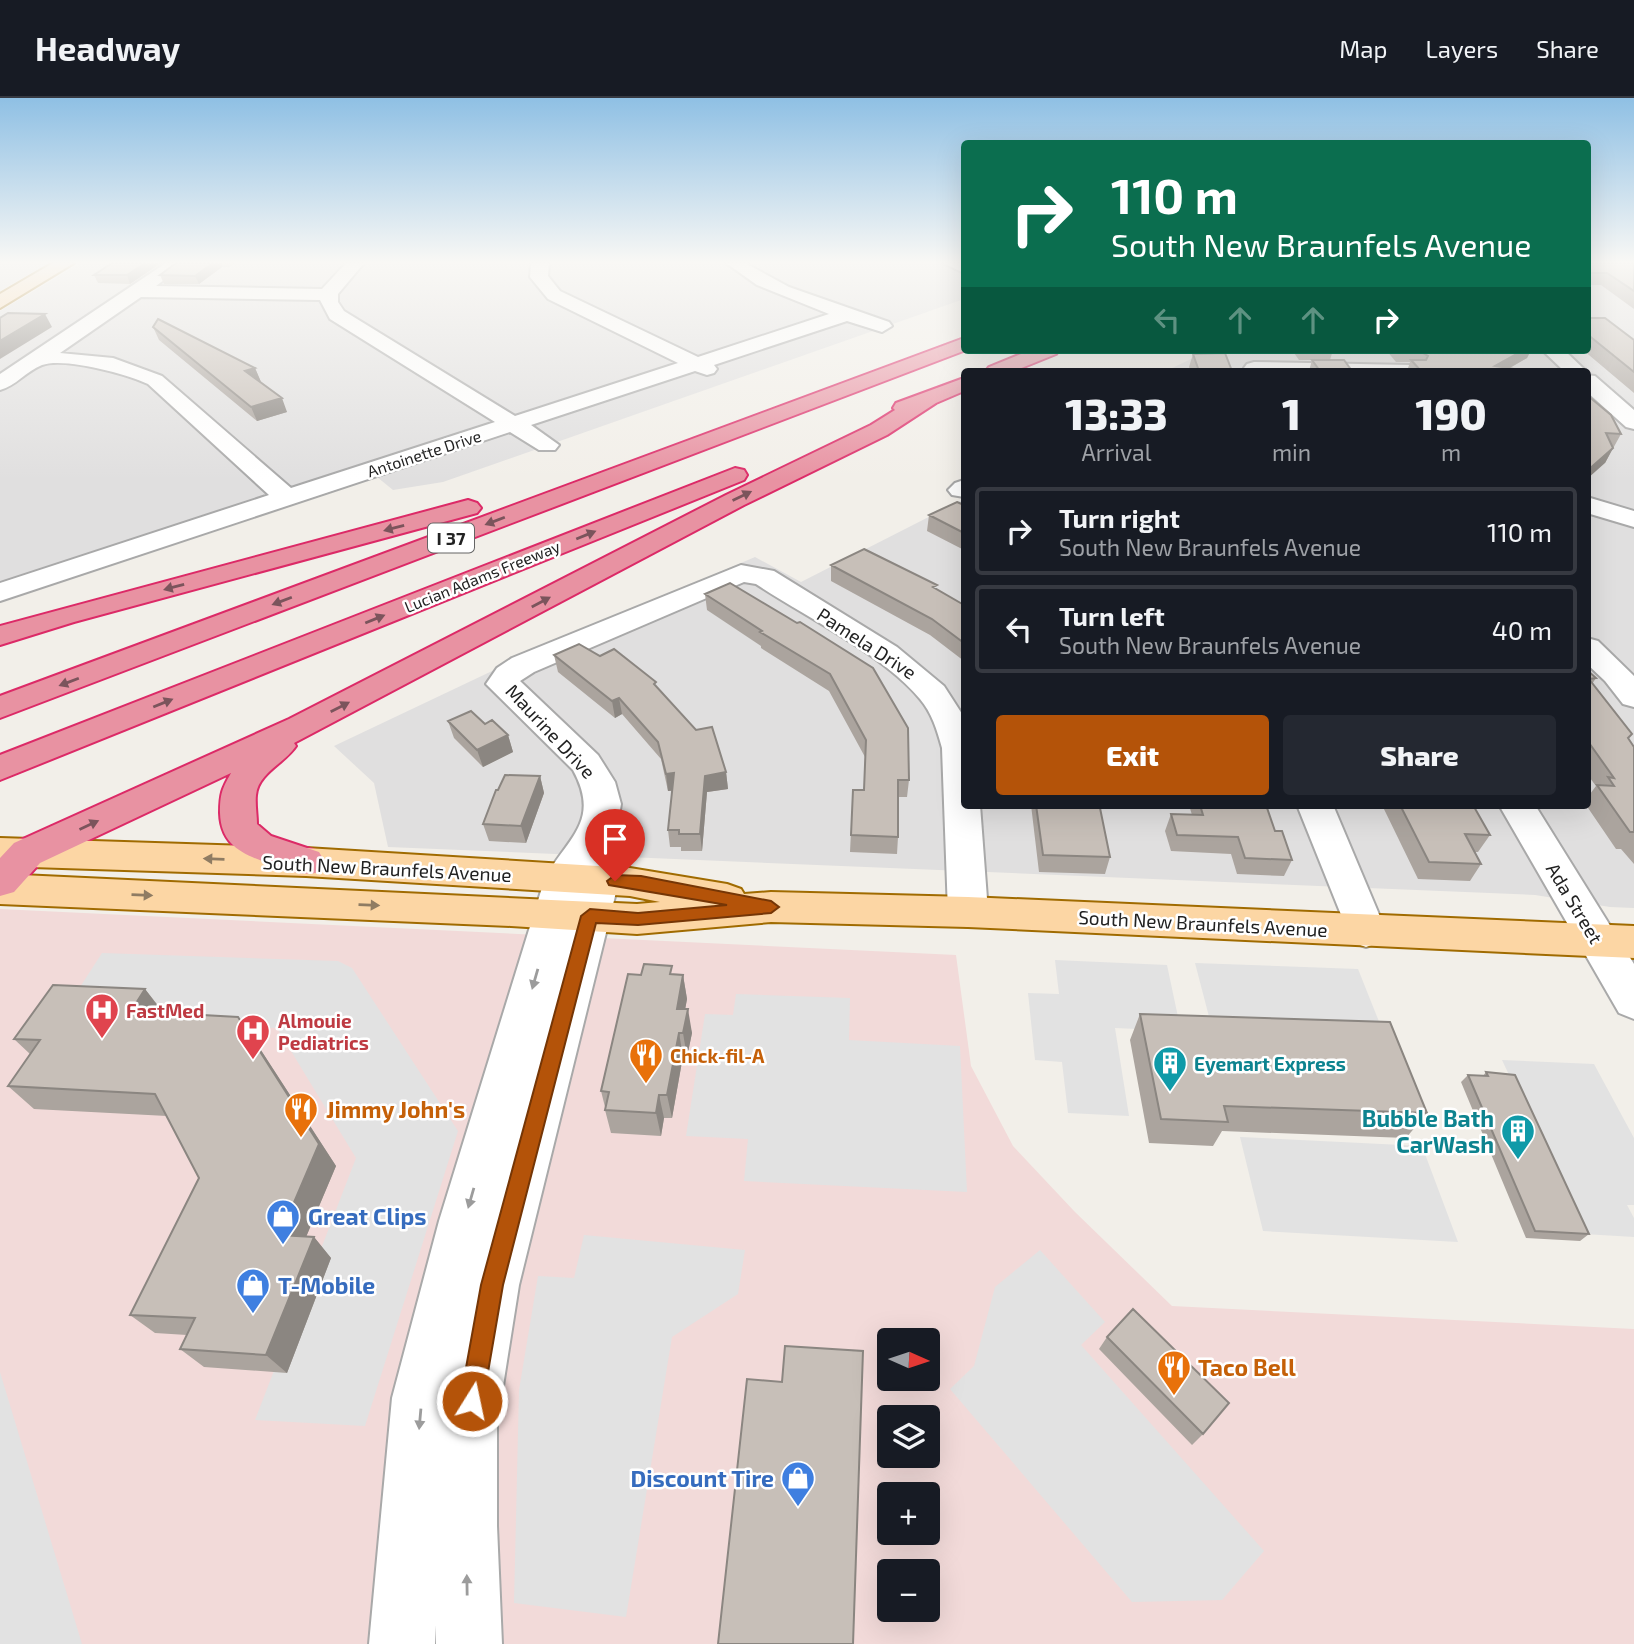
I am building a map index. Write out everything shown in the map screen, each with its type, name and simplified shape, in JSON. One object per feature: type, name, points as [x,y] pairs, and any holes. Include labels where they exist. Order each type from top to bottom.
[{"type":"highway","name":"I 37","points":[[0,708],[961,345]]},
{"type":"highway","points":[[1004,368],[1039,354]]},
{"type":"highway","points":[[0,636],[64,616],[511,496],[608,466],[803,396],[902,368]]},
{"type":"highway","name":"Lucian Adams Freeway","points":[[0,770],[961,385]]},
{"type":"highway","points":[[0,882],[14,853],[301,727],[735,500],[880,430],[928,398]]},
{"type":"highway","points":[[301,727],[251,769],[237,792],[239,829],[258,846],[306,862]]},
{"type":"main road","name":"South New Braunfels Avenue","points":[[14,853],[306,862],[577,897],[638,919],[771,907],[968,912],[1616,942]]},
{"type":"main road","name":"South New Braunfels Avenue","points":[[0,889],[577,897]]},
{"type":"street","points":[[0,384],[71,335]]},
{"type":"street","points":[[368,335],[547,445]]},
{"type":"street","points":[[636,335],[719,375]]},
{"type":"street","name":"Antoinette Drive","points":[[2,587],[287,498],[783,335]]},
{"type":"street","points":[[1354,354],[1365,368]]},
{"type":"street","points":[[1557,354],[1573,368]]},
{"type":"street","points":[[37,358],[85,360],[140,371],[155,380],[287,498]]},
{"type":"street","points":[[1252,363],[1334,368]]},
{"type":"street","points":[[1591,384],[1634,422]]},
{"type":"street","points":[[1611,512],[1634,490]]},
{"type":"street","name":"Pamela Drive","points":[[627,621],[741,573],[764,577],[911,670],[934,692],[956,728],[961,768]]},
{"type":"street","name":"Maurine Drive","points":[[577,897],[597,834],[603,804],[597,782],[586,763],[502,684],[508,675],[523,665],[627,621]]},
{"type":"street","points":[[1591,651],[1634,696]]},
{"type":"street","name":"Pamela Drive","points":[[963,809],[968,912]]},
{"type":"street","points":[[1317,809],[1366,930]]},
{"type":"street","name":"Ada Street","points":[[1520,809],[1616,942],[1634,1001]]},
{"type":"street","points":[[402,1644],[421,1398],[464,1221],[577,897]]},
{"type":"street","points":[[469,1644],[468,1424],[492,1285],[577,897]]},
{"type":"shaded area","points":[[0,335],[861,335],[443,482],[393,490],[366,468],[0,586]]},
{"type":"shaded area","points":[[1591,335],[1634,335],[1634,908],[1610,907],[1535,895],[388,847],[374,783],[334,746],[530,653],[755,557],[801,582],[961,501],[961,809],[1591,809],[1591,368],[1172,368],[1202,354],[1591,354]]},
{"type":"shaded area","points":[[0,909],[956,955],[971,1066],[1013,1146],[1075,1212],[1172,1306],[1634,1329],[1634,1644],[0,1644]]},
{"type":"shaded area","points":[[102,953],[338,961],[352,968],[458,1131],[365,1426],[255,1420],[356,1158],[277,1028],[161,1024],[172,1004],[71,1001]]},
{"type":"shaded area","points":[[1055,960],[1167,965],[1181,1031],[1115,1028],[1129,1116],[1068,1113],[1062,1062],[1035,1060],[1028,993],[1059,994]]},
{"type":"shaded area","points":[[1195,963],[1358,969],[1386,1039],[1213,1032]]},
{"type":"shaded area","points":[[736,994],[850,998],[849,1040],[960,1046],[967,1192],[744,1181],[748,1139],[686,1136],[705,1014],[733,1015]]},
{"type":"shaded area","points":[[1502,1060],[1594,1064],[1634,1138],[1634,1205],[1627,1205],[1634,1218],[1634,1237],[1584,1234]]},
{"type":"shaded area","points":[[1240,1137],[1422,1146],[1458,1242],[1263,1231]]},
{"type":"shaded area","points":[[584,1235],[745,1250],[738,1294],[672,1337],[626,1617],[514,1603],[519,1390],[538,1276],[574,1278]]},
{"type":"shaded area","points":[[1040,1250],[1105,1322],[1081,1345],[1264,1551],[1222,1600],[1132,1602],[950,1389],[974,1366],[995,1287]]},
{"type":"shaded area","points":[[0,1372],[82,1644],[0,1644]]},
{"type":"building","points":[[163,335],[190,335],[255,368],[245,371],[282,398],[251,407]]},
{"type":"building","points":[[1591,335],[1628,335],[1634,340],[1634,372]]},
{"type":"building","points":[[1193,354],[1225,354],[1231,368],[1198,368]]},
{"type":"building","points":[[1425,354],[1517,354],[1495,366],[1508,368],[1418,368],[1411,360],[1426,360],[1428,356]]},
{"type":"building","points":[[1312,360],[1344,360],[1350,368],[1318,368]]},
{"type":"building","points":[[1591,398],[1611,415],[1621,434],[1606,433],[1613,448],[1591,467]]},
{"type":"building","points":[[957,502],[961,504],[961,531],[929,515]]},
{"type":"building","points":[[864,549],[937,585],[933,587],[961,603],[961,641],[932,619],[831,565]]},
{"type":"building","points":[[730,583],[797,623],[800,622],[873,668],[908,728],[909,780],[898,780],[898,837],[851,835],[853,790],[864,790],[866,740],[830,674],[760,632],[762,631],[705,594]]},
{"type":"building","points":[[579,644],[600,656],[614,649],[656,682],[654,684],[696,730],[712,727],[726,772],[705,776],[700,834],[679,834],[679,830],[668,830],[674,773],[666,774],[658,742],[619,698],[612,701],[554,655]]},
{"type":"building","points":[[1591,682],[1632,734],[1628,738],[1634,747],[1634,832],[1630,832],[1597,785],[1614,786],[1608,777],[1614,778],[1591,746]]},
{"type":"building","points":[[471,711],[485,724],[492,720],[508,735],[477,750],[448,721]]},
{"type":"building","points":[[505,775],[540,776],[521,826],[483,824],[496,790]]},
{"type":"building","points":[[1037,809],[1100,809],[1110,857],[1043,855]]},
{"type":"building","points":[[1201,809],[1267,809],[1275,831],[1282,831],[1292,860],[1245,858],[1238,837],[1177,835],[1171,814],[1203,815]]},
{"type":"building","points":[[1402,809],[1475,809],[1490,835],[1465,834],[1481,864],[1429,862]]},
{"type":"building","name":"Chick-fil-A","points":[[644,964],[672,966],[670,974],[683,975],[677,1009],[688,1009],[683,1033],[679,1033],[667,1095],[659,1095],[656,1113],[605,1110],[609,1092],[601,1091],[628,974],[641,975]]},
{"type":"building","points":[[53,985],[145,989],[131,1011],[238,1017],[319,1144],[280,1235],[314,1237],[266,1355],[180,1349],[195,1318],[130,1315],[199,1178],[155,1094],[8,1086],[40,1040],[14,1039]]},
{"type":"building","points":[[1140,1014],[1390,1022],[1427,1113],[1224,1106],[1228,1122],[1161,1119]]},
{"type":"building","name":"Bubble Bath CarWash","points":[[1486,1072],[1515,1075],[1589,1234],[1535,1231],[1468,1075],[1488,1076]]},
{"type":"building","name":"Taco Bell","points":[[1133,1309],[1229,1403],[1203,1434],[1107,1337]]},
{"type":"building","name":"Discount Tire","points":[[785,1346],[863,1351],[853,1644],[718,1644],[747,1379],[782,1382]]},
{"type":"place","name":"FastMed","points":[[102,1040]]},
{"type":"place","name":"Almouie Pediatrics","points":[[253,1061]]},
{"type":"place","name":"Chick-fil-A","points":[[646,1085]]},
{"type":"place","name":"Eyemart Express","points":[[1170,1093]]},
{"type":"place","name":"Jimmy John's","points":[[301,1139]]},
{"type":"place","name":"Bubble Bath CarWash","points":[[1518,1161]]},
{"type":"place","name":"Great Clips","points":[[283,1246]]},
{"type":"place","name":"T-Mobile","points":[[253,1315]]},
{"type":"place","name":"Taco Bell","points":[[1174,1397]]},
{"type":"place","name":"Discount Tire","points":[[798,1508]]},
{"type":"route","points":[[472,1401],[492,1285],[590,916],[638,919],[771,907],[641,882],[615,881]]}]
